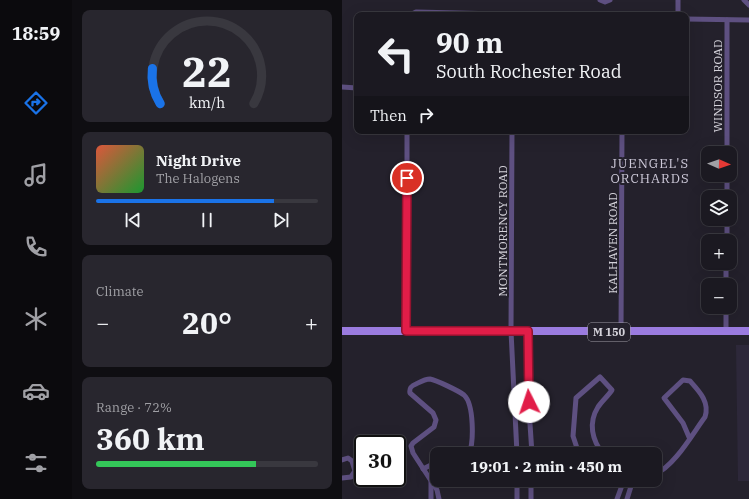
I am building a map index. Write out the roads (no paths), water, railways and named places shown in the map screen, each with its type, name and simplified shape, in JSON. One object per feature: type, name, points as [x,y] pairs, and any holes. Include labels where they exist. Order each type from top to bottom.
[{"type":"main road","name":"M 150","points":[[342,331],[749,331]]},
{"type":"street","points":[[600,0],[605,2],[610,0]]},
{"type":"street","points":[[678,0],[678,12]]},
{"type":"street","points":[[744,0],[749,5]]},
{"type":"street","points":[[689,19],[749,20]]},
{"type":"street","name":"WINDSOR ROAD","points":[[727,20],[727,146]]},
{"type":"street","points":[[342,88],[354,88]]},
{"type":"street","points":[[406,331],[407,134]]},
{"type":"street","name":"MONTMORENCY ROAD","points":[[512,134],[511,331],[518,447]]},
{"type":"street","name":"KALHAVEN ROAD","points":[[621,332],[622,134]]},
{"type":"street","points":[[726,314],[726,332]]},
{"type":"street","points":[[528,331],[527,379],[532,447]]},
{"type":"street","points":[[577,447],[574,436],[576,398],[600,377],[612,390],[599,406],[592,421],[594,438],[599,447]]},
{"type":"street","points":[[430,480],[413,453],[411,446],[413,442],[434,426],[436,420],[433,413],[412,396],[409,390],[412,385],[423,380],[433,380],[462,393],[465,397],[473,434],[470,447]]},
{"type":"street","points":[[662,470],[668,466],[705,417],[706,408],[703,396],[687,380],[683,380],[664,398],[683,423],[689,438]]},
{"type":"street","points":[[342,460],[348,458],[352,461],[355,471],[351,477],[342,478]]},
{"type":"street","points":[[423,469],[430,466]]},
{"type":"street","points":[[430,499],[431,487]]},
{"type":"street","points":[[435,487],[439,499]]},
{"type":"street","points":[[517,487],[517,499]]},
{"type":"street","points":[[530,499],[531,487]]},
{"type":"street","points":[[617,499],[621,487]]},
{"type":"street","points":[[627,499],[631,487]]},
{"type":"district","name":"JUENGEL'S ORCHARDS","points":[[650,170]]}]
